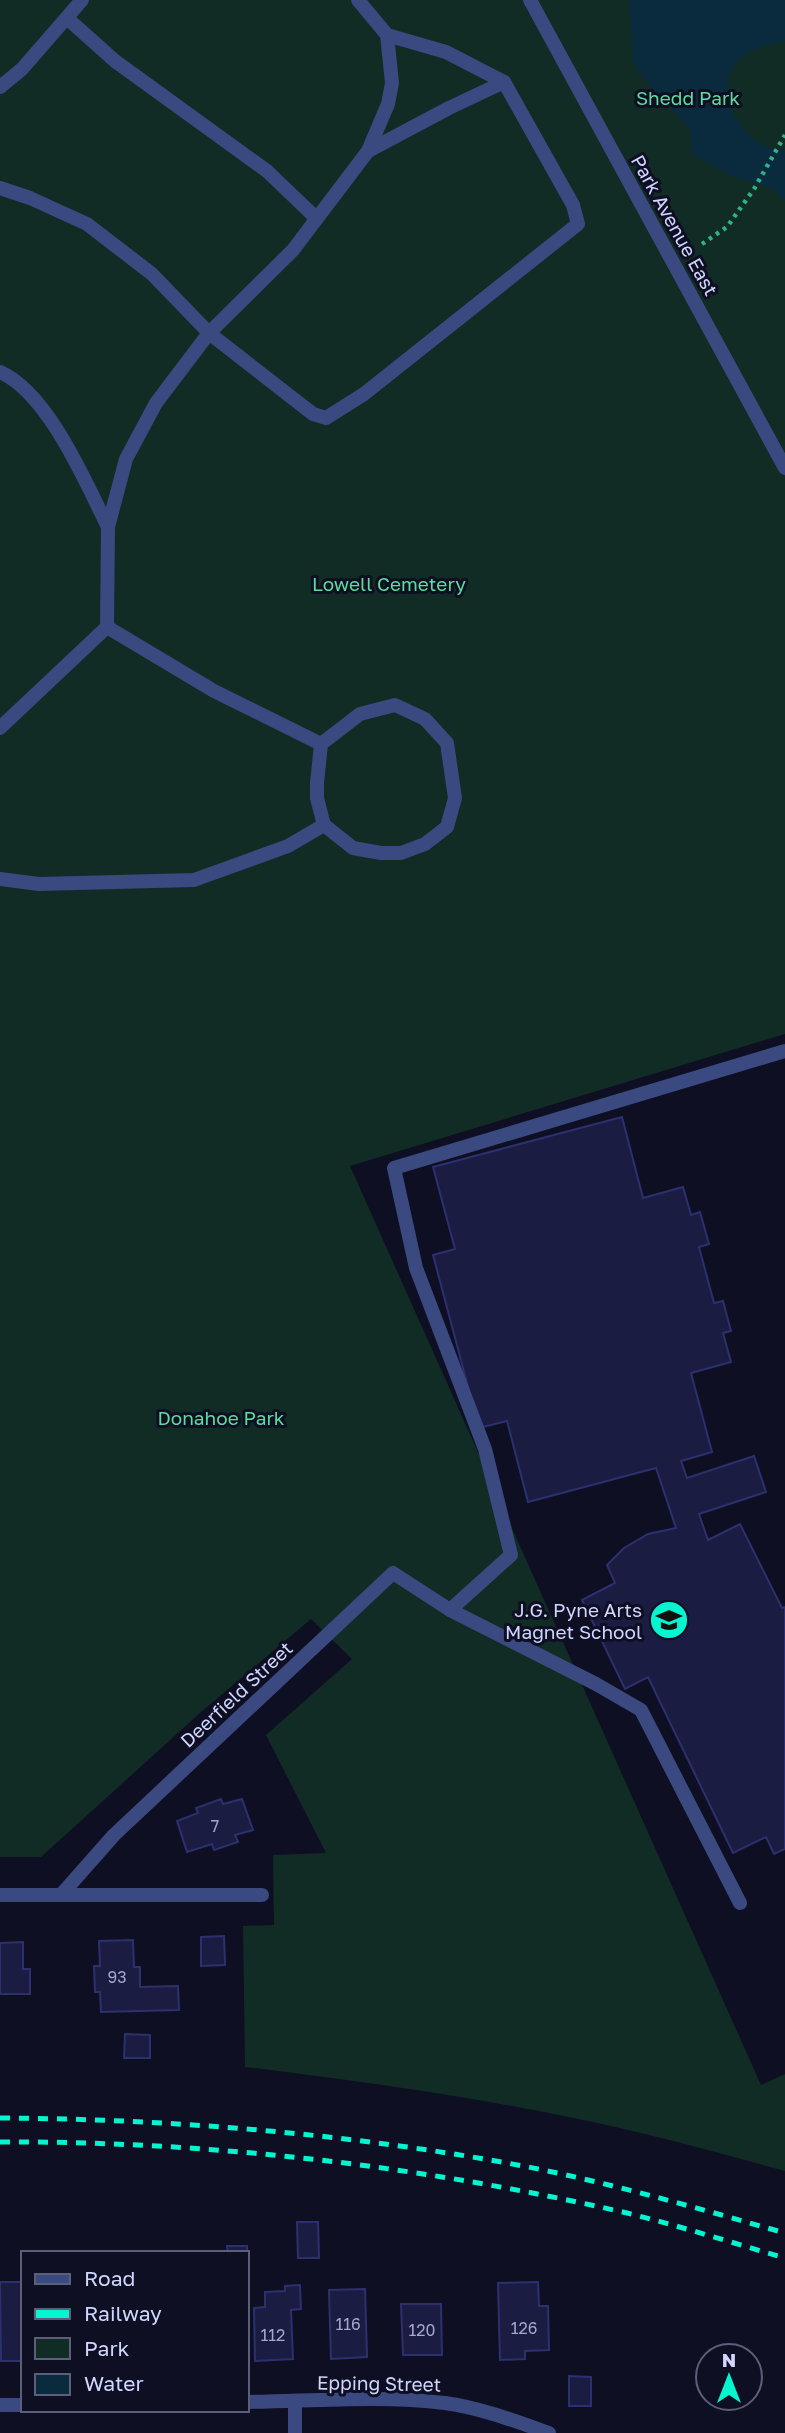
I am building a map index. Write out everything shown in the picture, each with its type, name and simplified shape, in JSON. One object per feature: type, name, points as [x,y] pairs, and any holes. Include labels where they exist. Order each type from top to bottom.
[{"type":"street","points":[[0,88],[22,69],[82,0]]},
{"type":"street","points":[[0,728],[107,627],[108,527],[126,459],[156,403],[209,333],[293,250],[368,151],[388,104],[392,83],[387,35],[358,0]]},
{"type":"street","name":"Park Avenue East","points":[[530,0],[785,468]]},
{"type":"street","points":[[68,19],[115,61],[267,171],[316,218]]},
{"type":"street","points":[[0,188],[30,198],[87,224],[152,274],[209,333],[313,414],[326,418],[364,394],[578,224],[573,205],[504,82],[446,52],[387,35]]},
{"type":"street","points":[[368,151],[504,82]]},
{"type":"street","points":[[0,372],[8,375],[38,402],[69,449],[108,527]]},
{"type":"street","points":[[107,627],[214,691],[321,744]]},
{"type":"street","points":[[396,705],[425,719],[447,743],[455,798],[447,827],[425,844],[401,853],[353,848],[324,825],[317,798],[321,744],[360,713],[396,705]]},
{"type":"street","points":[[0,879],[39,884],[194,880],[288,846],[324,825]]},
{"type":"street","points":[[740,1903],[641,1710],[596,1684],[450,1610],[511,1555],[485,1448],[416,1268],[394,1168],[785,1051]]},
{"type":"street","name":"Deerfield Street","points":[[61,1895],[114,1835],[393,1573],[450,1610]]},
{"type":"street","points":[[0,1895],[262,1895]]},
{"type":"street","name":"Epping Street","points":[[248,2402],[394,2399],[448,2403],[506,2418],[549,2433]]},
{"type":"street","points":[[295,2401],[295,2433]]},
{"type":"street","points":[[0,2405],[21,2404]]},
{"type":"path","points":[[702,244],[727,227],[754,189],[785,135]]},
{"type":"green space","points":[[0,0],[785,0],[785,1034],[350,1166],[761,2085],[785,2074],[785,2171],[662,2138],[546,2112],[417,2090],[245,2067],[243,1926],[274,1925],[273,1855],[326,1853],[266,1735],[352,1659],[311,1619],[200,1713],[41,1857],[0,1857]]},
{"type":"water","points":[[629,0],[785,0],[785,41],[758,48],[740,58],[730,74],[727,86],[732,109],[745,131],[764,146],[785,150],[785,201],[773,189],[732,176],[693,155],[690,128],[654,91],[633,63]]},
{"type":"building","points":[[622,1117],[643,1198],[683,1187],[691,1215],[700,1212],[709,1244],[699,1247],[714,1303],[723,1301],[731,1331],[723,1333],[731,1362],[691,1373],[712,1452],[681,1461],[687,1478],[754,1456],[766,1492],[699,1514],[708,1540],[740,1524],[782,1608],[785,1607],[785,1849],[774,1854],[766,1837],[733,1853],[648,1677],[625,1689],[582,1600],[615,1583],[607,1565],[624,1548],[648,1534],[676,1528],[656,1468],[528,1502],[507,1421],[479,1428],[433,1255],[455,1249],[433,1167]]},
{"type":"building","points":[[221,1799],[223,1804],[242,1799],[253,1830],[235,1835],[238,1842],[214,1850],[212,1844],[187,1852],[177,1821],[198,1813],[196,1808]]},
{"type":"building","points":[[224,1936],[225,1965],[201,1966],[201,1937]]},
{"type":"building","points":[[133,1940],[134,1967],[140,1967],[140,1987],[178,1986],[179,2010],[101,2012],[100,1992],[95,1992],[94,1966],[100,1966],[99,1941]]},
{"type":"building","points":[[23,1942],[23,1969],[30,1969],[30,1994],[0,1994],[0,1943]]},
{"type":"building","points":[[125,2034],[150,2035],[150,2058],[124,2058]]},
{"type":"building","points":[[297,2222],[318,2222],[319,2258],[298,2258]]},
{"type":"building","points":[[227,2246],[247,2246],[247,2251],[228,2251]]},
{"type":"building","points":[[0,2282],[21,2282],[21,2361],[1,2361]]},
{"type":"building","points":[[538,2282],[539,2306],[548,2306],[549,2350],[525,2351],[525,2359],[500,2360],[498,2283]]},
{"type":"building","points":[[300,2285],[301,2309],[291,2310],[293,2359],[255,2361],[254,2308],[265,2307],[265,2292],[285,2291],[285,2286]]},
{"type":"building","points":[[365,2289],[367,2357],[331,2359],[329,2290]]},
{"type":"building","points":[[401,2304],[441,2304],[442,2355],[403,2355]]},
{"type":"building","points":[[569,2376],[591,2377],[591,2406],[569,2406]]},
{"type":"railway","points":[[0,2118],[191,2125],[318,2136],[444,2152],[577,2177],[785,2233]]},
{"type":"railway","points":[[0,2142],[158,2146],[394,2170],[550,2196],[627,2213],[785,2258]]},
{"type":"place","name":"J.G. Pyne Arts Magnet School","points":[[669,1620]]},
{"type":"park label","name":"Shedd Park","points":[[688,97]]},
{"type":"park label","name":"Lowell Cemetery","points":[[389,583]]},
{"type":"park label","name":"Donahoe Park","points":[[221,1417]]}]
